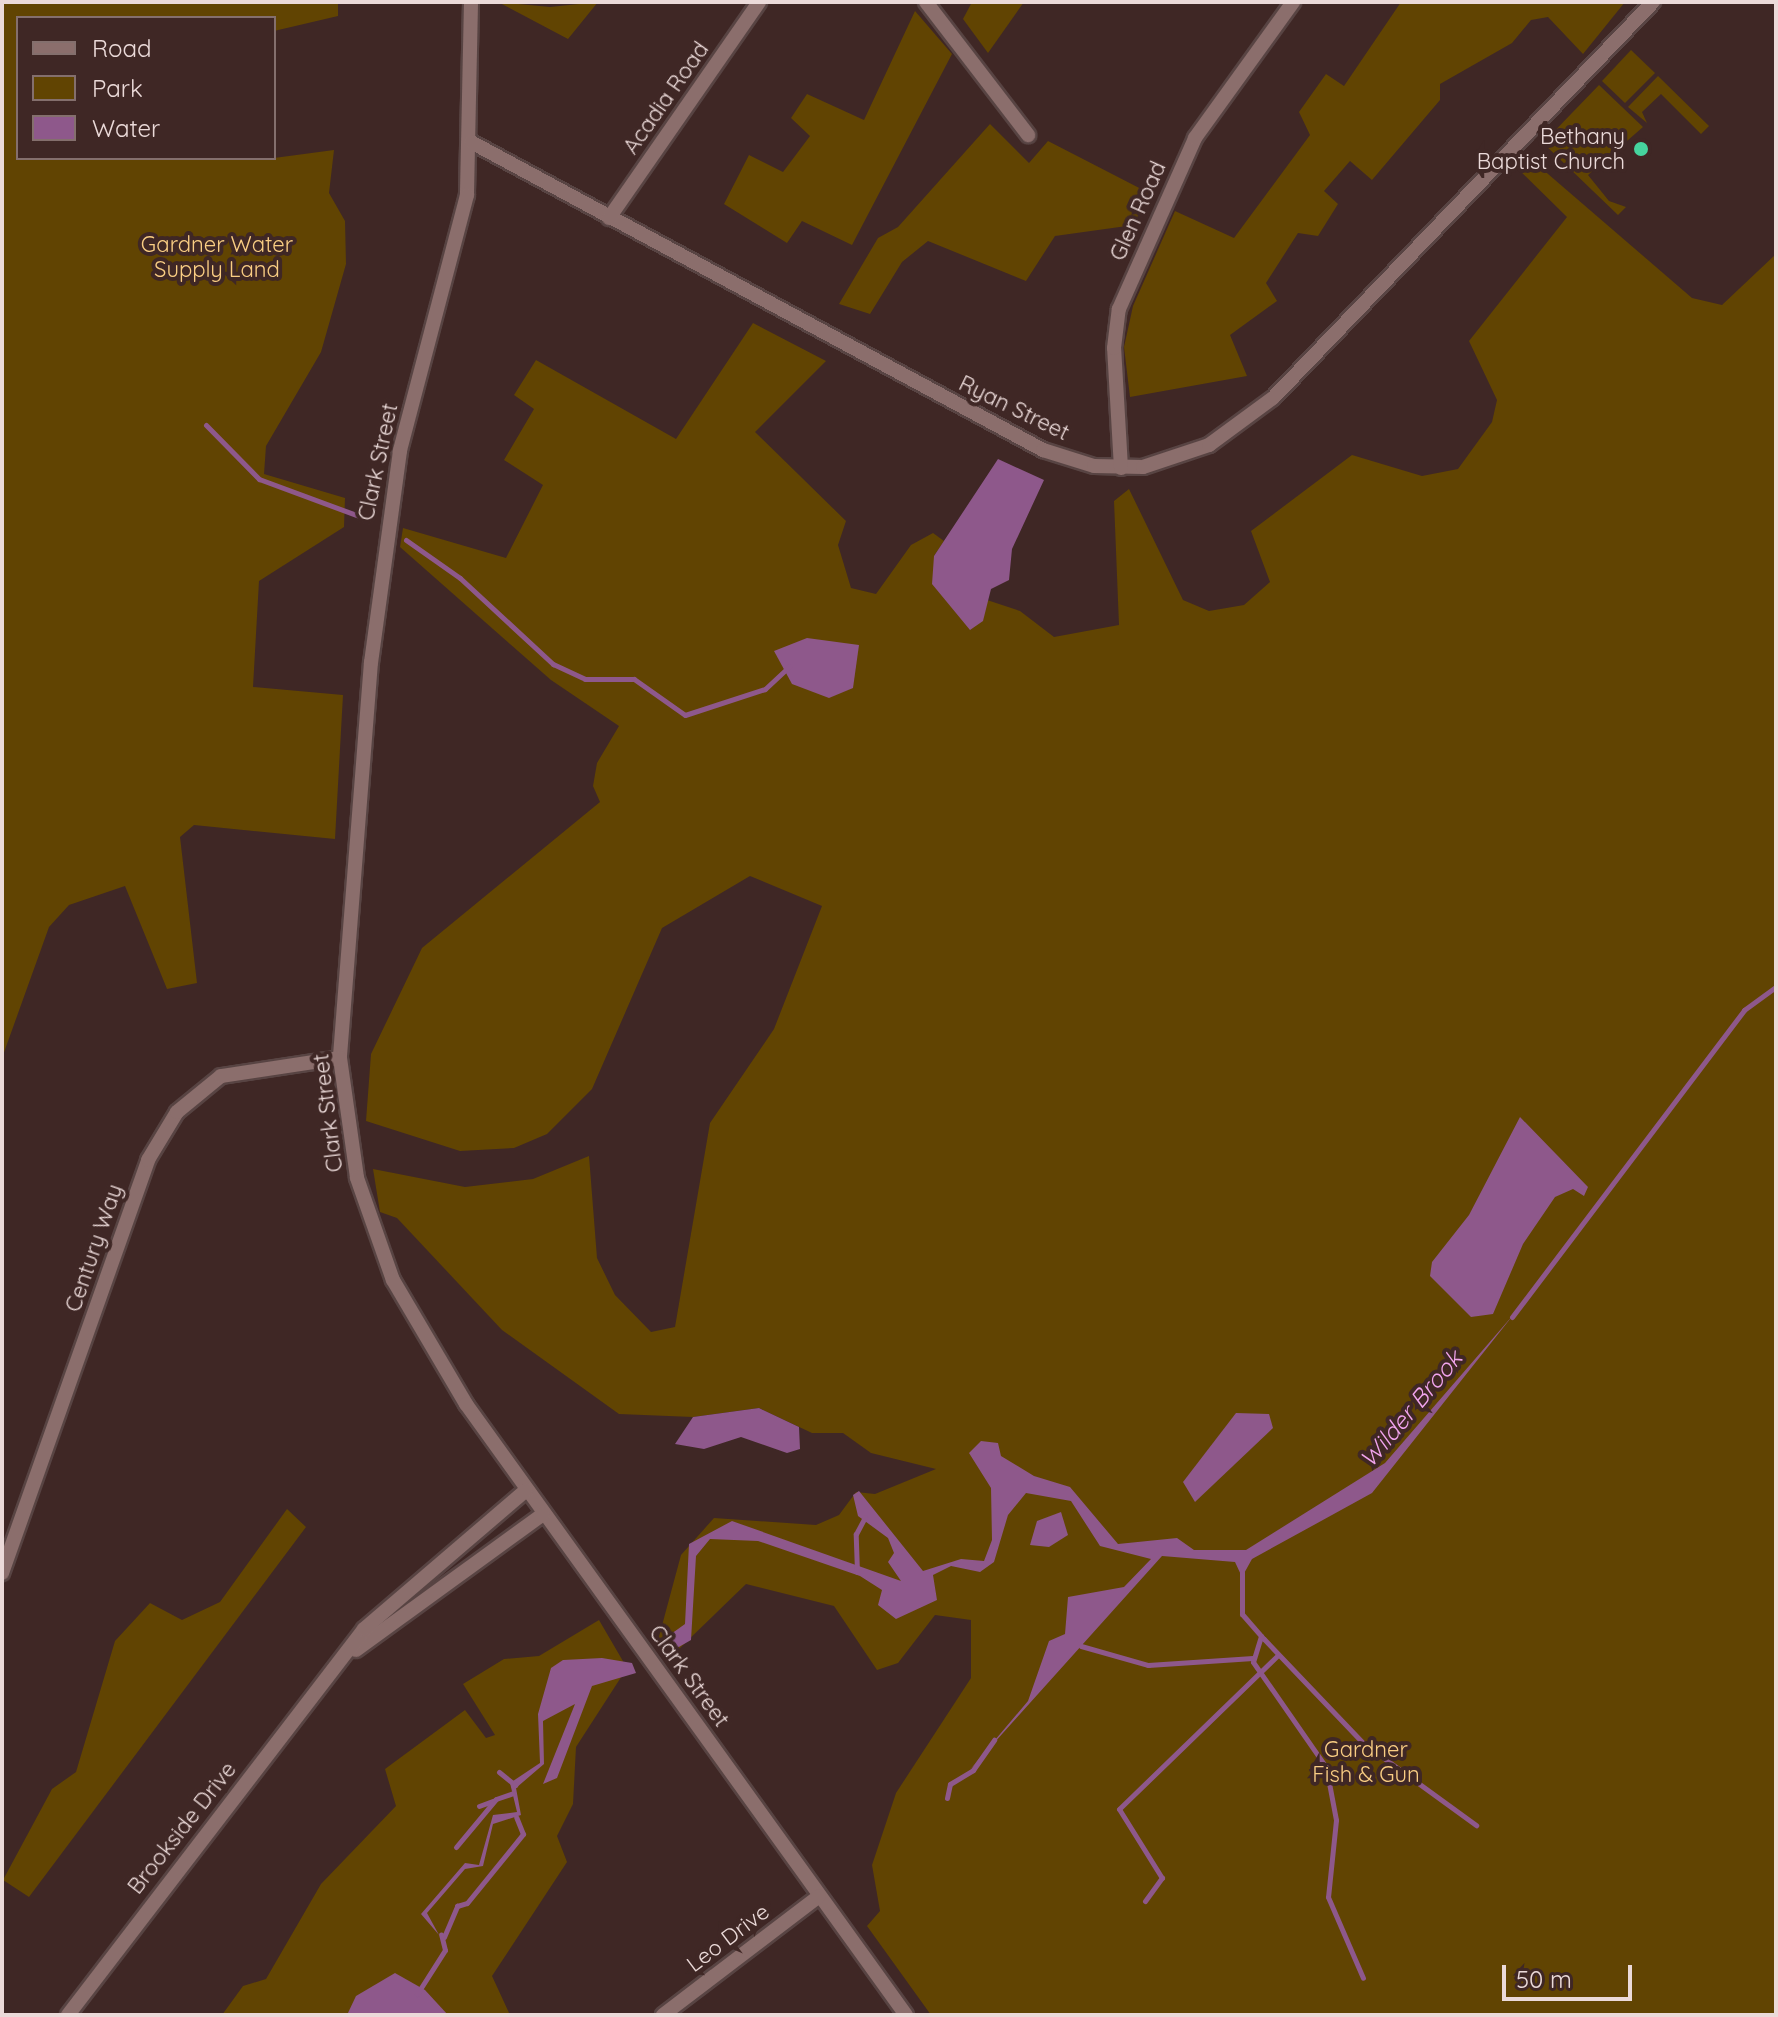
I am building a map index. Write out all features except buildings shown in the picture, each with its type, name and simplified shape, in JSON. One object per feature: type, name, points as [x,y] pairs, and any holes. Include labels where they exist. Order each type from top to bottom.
[{"type":"street","name":"Clark Street","points":[[471,2],[471,142],[457,247],[406,427],[387,528],[340,1058],[353,1159],[383,1258],[432,1351],[543,1514],[906,2015]]},
{"type":"street","name":"Acadia Road","points":[[609,218],[759,2]]},
{"type":"street","points":[[926,2],[1028,135]]},
{"type":"street","name":"Glen Road","points":[[1121,468],[1114,348],[1119,309],[1195,138],[1293,2]]},
{"type":"street","name":"Ryan Street","points":[[471,142],[1043,450],[1121,468],[1193,453],[1273,398],[1653,2]]},
{"type":"street","name":"Century Way","points":[[2,1573],[148,1160],[177,1112],[221,1076],[340,1058]]},
{"type":"street","name":"Brookside Drive","points":[[68,2015],[333,1670],[391,1603],[526,1490]]},
{"type":"street","name":"Brookside Drive","points":[[333,1670],[411,1604],[543,1514]]},
{"type":"street","name":"Leo Drive","points":[[663,2015],[819,1896]]},
{"type":"green space","name":"Gardner Water Supply Land","points":[[2,2],[338,2],[338,16],[276,31],[276,16],[16,16],[16,160],[276,160],[334,150],[329,193],[345,221],[346,264],[321,352],[266,446],[264,474],[345,498],[344,527],[259,581],[253,687],[343,695],[335,839],[194,825],[180,837],[197,983],[167,989],[125,886],[69,905],[49,927],[2,1058]]},
{"type":"green space","points":[[498,2],[550,7],[598,2],[568,39]]},
{"type":"green space","points":[[972,2],[1024,2],[988,53],[963,19]]},
{"type":"green space","points":[[1401,2],[1625,2],[1583,54],[1548,17],[1531,20],[1512,43],[1440,84],[1440,100],[1372,180],[1350,161],[1324,191],[1338,204],[1318,236],[1298,233],[1266,283],[1277,301],[1230,335],[1247,376],[1130,397],[1124,347],[1133,306],[1175,211],[1234,238],[1310,135],[1299,112],[1326,74],[1344,86]]},
{"type":"green space","points":[[915,11],[952,54],[852,245],[802,221],[787,243],[724,204],[749,155],[783,172],[810,136],[791,118],[807,94],[864,120]]},
{"type":"green space","points":[[1631,50],[1655,73],[1625,103],[1602,81]]},
{"type":"green space","points":[[1658,76],[1709,126],[1701,134],[1661,94],[1642,112],[1647,123],[1628,107]]},
{"type":"green space","points":[[1599,85],[1643,127],[1588,175],[1609,201],[1626,207],[1618,215],[1543,143]]},
{"type":"green space","points":[[990,124],[1029,163],[1048,141],[1149,193],[1134,225],[1055,236],[1026,281],[928,241],[902,262],[870,314],[839,304],[878,238],[898,227]]},
{"type":"green space","name":"Gardner Fish & Gun","points":[[1526,155],[1692,298],[1722,305],[1776,254],[1776,2015],[931,2015],[867,1926],[880,1911],[872,1865],[896,1793],[971,1678],[971,1620],[935,1615],[898,1663],[877,1670],[834,1606],[746,1584],[680,1648],[665,1655],[657,1644],[681,1555],[714,1518],[816,1525],[839,1515],[856,1492],[875,1494],[936,1469],[871,1453],[843,1433],[812,1433],[759,1408],[693,1417],[619,1414],[502,1330],[397,1218],[380,1212],[373,1169],[465,1187],[533,1179],[589,1156],[597,1258],[615,1295],[651,1332],[675,1327],[710,1123],[774,1029],[822,906],[750,876],[662,928],[592,1089],[547,1134],[514,1148],[460,1151],[366,1121],[371,1054],[422,948],[600,802],[593,786],[597,763],[619,726],[551,680],[400,547],[403,528],[506,558],[543,485],[504,460],[534,409],[514,395],[536,360],[676,439],[753,323],[826,361],[755,432],[846,521],[838,545],[851,588],[876,594],[911,545],[933,533],[944,541],[934,556],[983,621],[984,599],[1020,611],[1054,637],[1119,625],[1114,501],[1129,489],[1183,600],[1209,611],[1244,605],[1270,582],[1251,531],[1352,455],[1422,476],[1458,469],[1492,422],[1497,400],[1469,341],[1567,217],[1515,166]]},
{"type":"green space","points":[[287,1509],[306,1527],[29,1897],[3,1880],[52,1789],[76,1772],[115,1641],[150,1603],[182,1620],[220,1602]]},
{"type":"green space","points":[[599,1620],[627,1668],[576,1747],[573,1804],[557,1836],[567,1862],[492,1976],[510,2015],[222,2015],[243,1986],[266,1979],[321,1884],[396,1806],[385,1769],[465,1710],[486,1738],[495,1735],[463,1684],[504,1659],[539,1656]]},
{"type":"water","points":[[998,459],[1044,480],[1012,549],[1009,580],[991,589],[983,621],[970,630],[932,584],[934,556]]},
{"type":"water","points":[[807,638],[859,645],[853,688],[829,698],[792,684],[774,651]]},
{"type":"water","points":[[1520,1117],[1588,1187],[1584,1196],[1573,1189],[1555,1197],[1523,1244],[1493,1314],[1471,1317],[1430,1276],[1432,1262],[1469,1215]]},
{"type":"water","points":[[1514,1314],[1372,1493],[1252,1559],[1242,1577],[1235,1562],[1162,1556],[968,1772],[1028,1701],[1049,1641],[1065,1634],[1068,1597],[1124,1587],[1151,1559],[1100,1546],[1071,1501],[1026,1493],[1008,1515],[994,1562],[980,1572],[951,1566],[933,1575],[937,1600],[896,1619],[878,1605],[882,1590],[860,1576],[758,1541],[710,1539],[696,1556],[691,1640],[665,1655],[657,1644],[685,1624],[689,1544],[732,1521],[901,1581],[888,1562],[894,1553],[888,1538],[858,1516],[853,1495],[859,1491],[923,1571],[961,1559],[984,1561],[992,1540],[991,1488],[969,1453],[981,1441],[998,1443],[1001,1456],[1034,1476],[1070,1487],[1118,1544],[1177,1538],[1194,1550],[1246,1550],[1385,1463]]},
{"type":"water","points":[[759,1408],[799,1427],[800,1449],[787,1453],[741,1437],[704,1449],[675,1444],[693,1417]]},
{"type":"water","points":[[1236,1413],[1269,1414],[1273,1428],[1195,1502],[1183,1482]]},
{"type":"water","points":[[1061,1512],[1068,1535],[1049,1547],[1030,1545],[1037,1521]]},
{"type":"water","points":[[602,1658],[632,1663],[636,1673],[592,1686],[557,1778],[543,1784],[575,1704],[543,1721],[544,1764],[516,1788],[521,1815],[493,1824],[483,1866],[465,1869],[427,1913],[439,1935],[421,1914],[465,1863],[479,1865],[493,1815],[517,1812],[510,1783],[540,1763],[538,1714],[551,1668],[563,1660]]},
{"type":"water","points":[[395,1973],[425,1990],[448,2015],[347,2015],[356,1996]]},
{"type":"waterway","points":[[206,425],[259,479],[367,519]]},
{"type":"waterway","points":[[406,540],[460,578],[553,664],[585,679],[634,679],[685,715],[765,689],[789,667]]},
{"type":"waterway","name":"Wilder Brook","points":[[1512,1317],[1744,1010],[1776,987]]},
{"type":"waterway","points":[[857,1572],[856,1534],[865,1517]]},
{"type":"waterway","points":[[1242,1572],[1242,1614],[1264,1639],[1363,1743],[1476,1825]]},
{"type":"waterway","points":[[1261,1636],[1253,1662],[1326,1767],[1336,1820],[1328,1897],[1363,1978]]},
{"type":"waterway","points":[[1081,1646],[1148,1665],[1253,1658]]},
{"type":"waterway","points":[[1145,1901],[1162,1878],[1119,1809],[1278,1655]]},
{"type":"waterway","points":[[947,1798],[950,1784],[973,1770],[994,1740]]},
{"type":"waterway","points":[[499,1772],[515,1785]]},
{"type":"waterway","points":[[456,1847],[496,1799],[513,1793]]},
{"type":"waterway","points":[[479,1806],[493,1801]]},
{"type":"waterway","points":[[444,1937],[457,1906],[467,1903],[523,1834],[516,1817]]},
{"type":"waterway","name":"Wilder Brook","points":[[417,1994],[445,1950],[441,1934]]},
{"type":"place","name":"Bethany Baptist Church","points":[[1641,149]]}]
